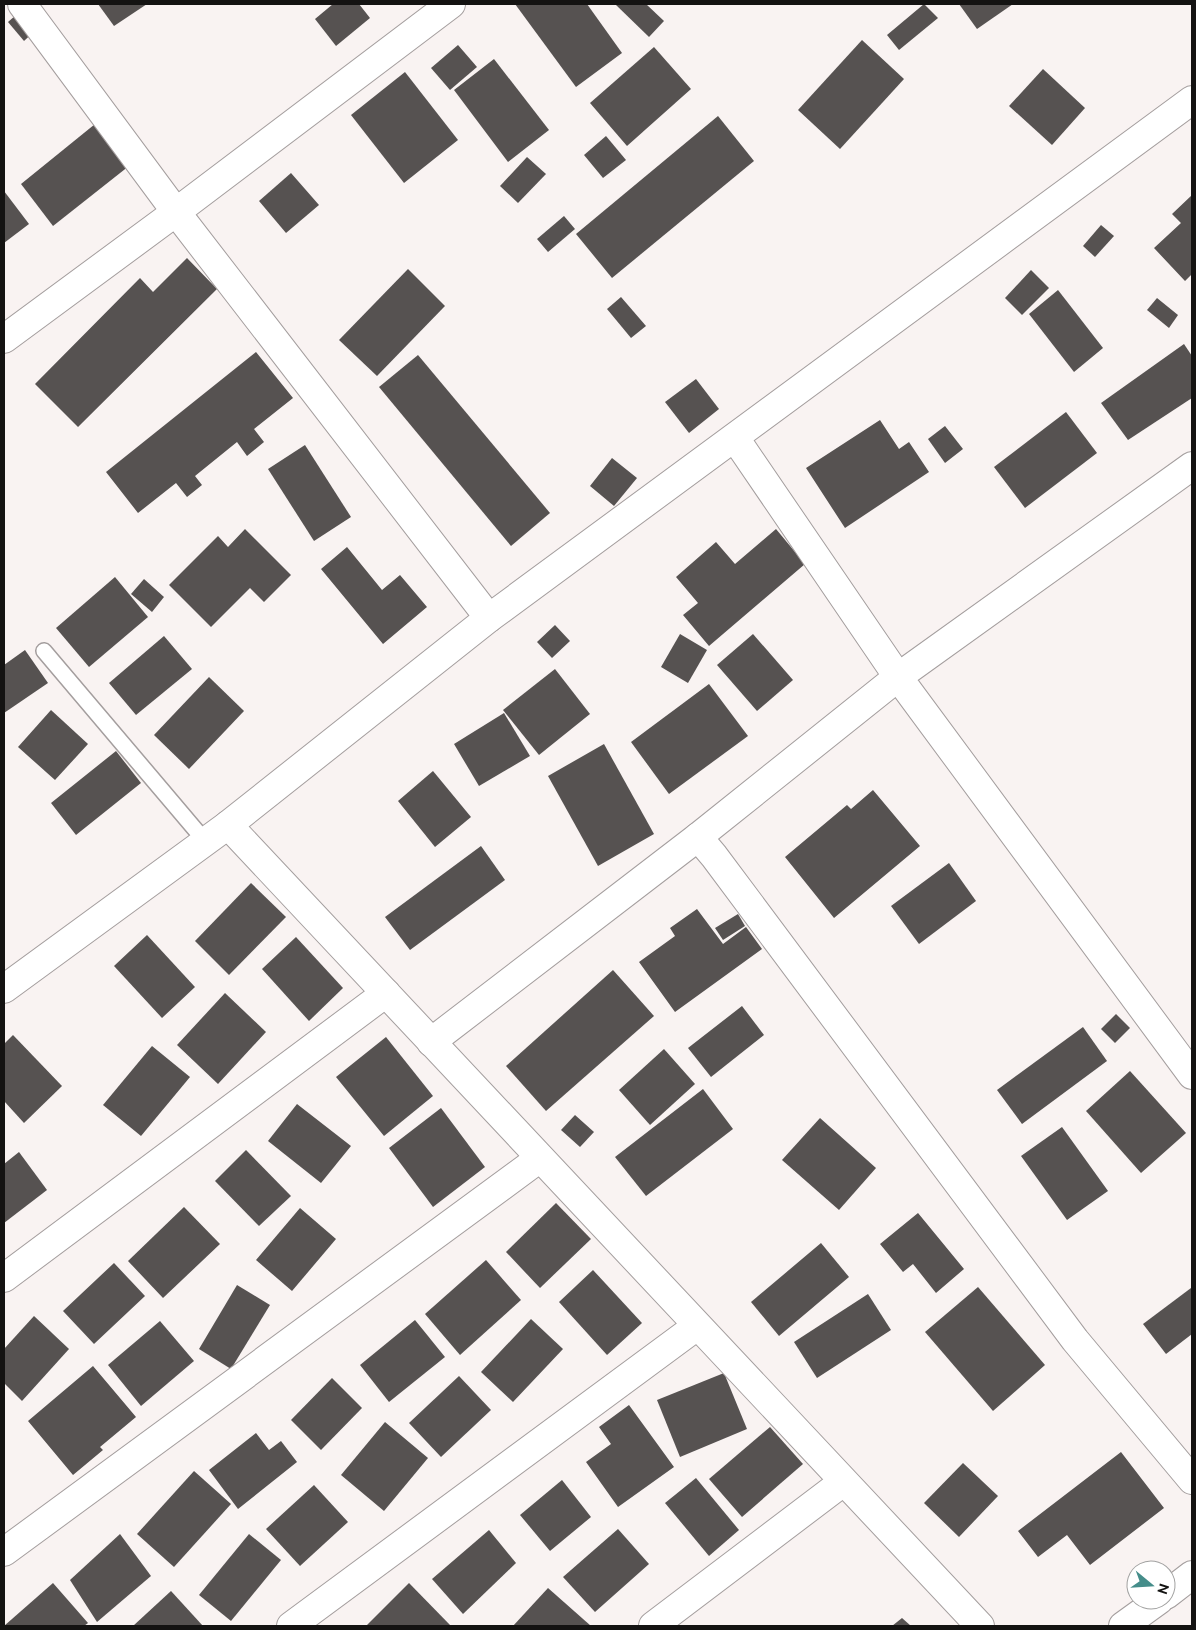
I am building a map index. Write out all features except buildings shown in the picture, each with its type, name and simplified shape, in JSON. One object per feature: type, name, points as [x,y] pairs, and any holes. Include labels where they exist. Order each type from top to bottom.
[{"type":"street","points":[[22,4],[176,212],[489,618]]},
{"type":"street","points":[[4,339],[176,212],[451,4]]},
{"type":"street","points":[[4,989],[228,825],[489,618],[736,438],[1192,100]]},
{"type":"street","points":[[736,438],[898,677],[1192,1075]]},
{"type":"street","points":[[431,1042],[698,837],[898,677],[1192,466]]},
{"type":"street","points":[[228,825],[980,1626]]},
{"type":"street","points":[[698,837],[1076,1340],[1192,1480]]},
{"type":"street","points":[[4,1278],[386,994]]},
{"type":"street","points":[[4,1552],[540,1158]]},
{"type":"street","points":[[291,1626],[698,1326]]},
{"type":"street","points":[[653,1626],[843,1482]]},
{"type":"street","points":[[1176,1587],[1192,1575]]},
{"type":"street","points":[[1123,1626],[1145,1610]]},
{"type":"lane","points":[[44,651],[205,841]]}]
